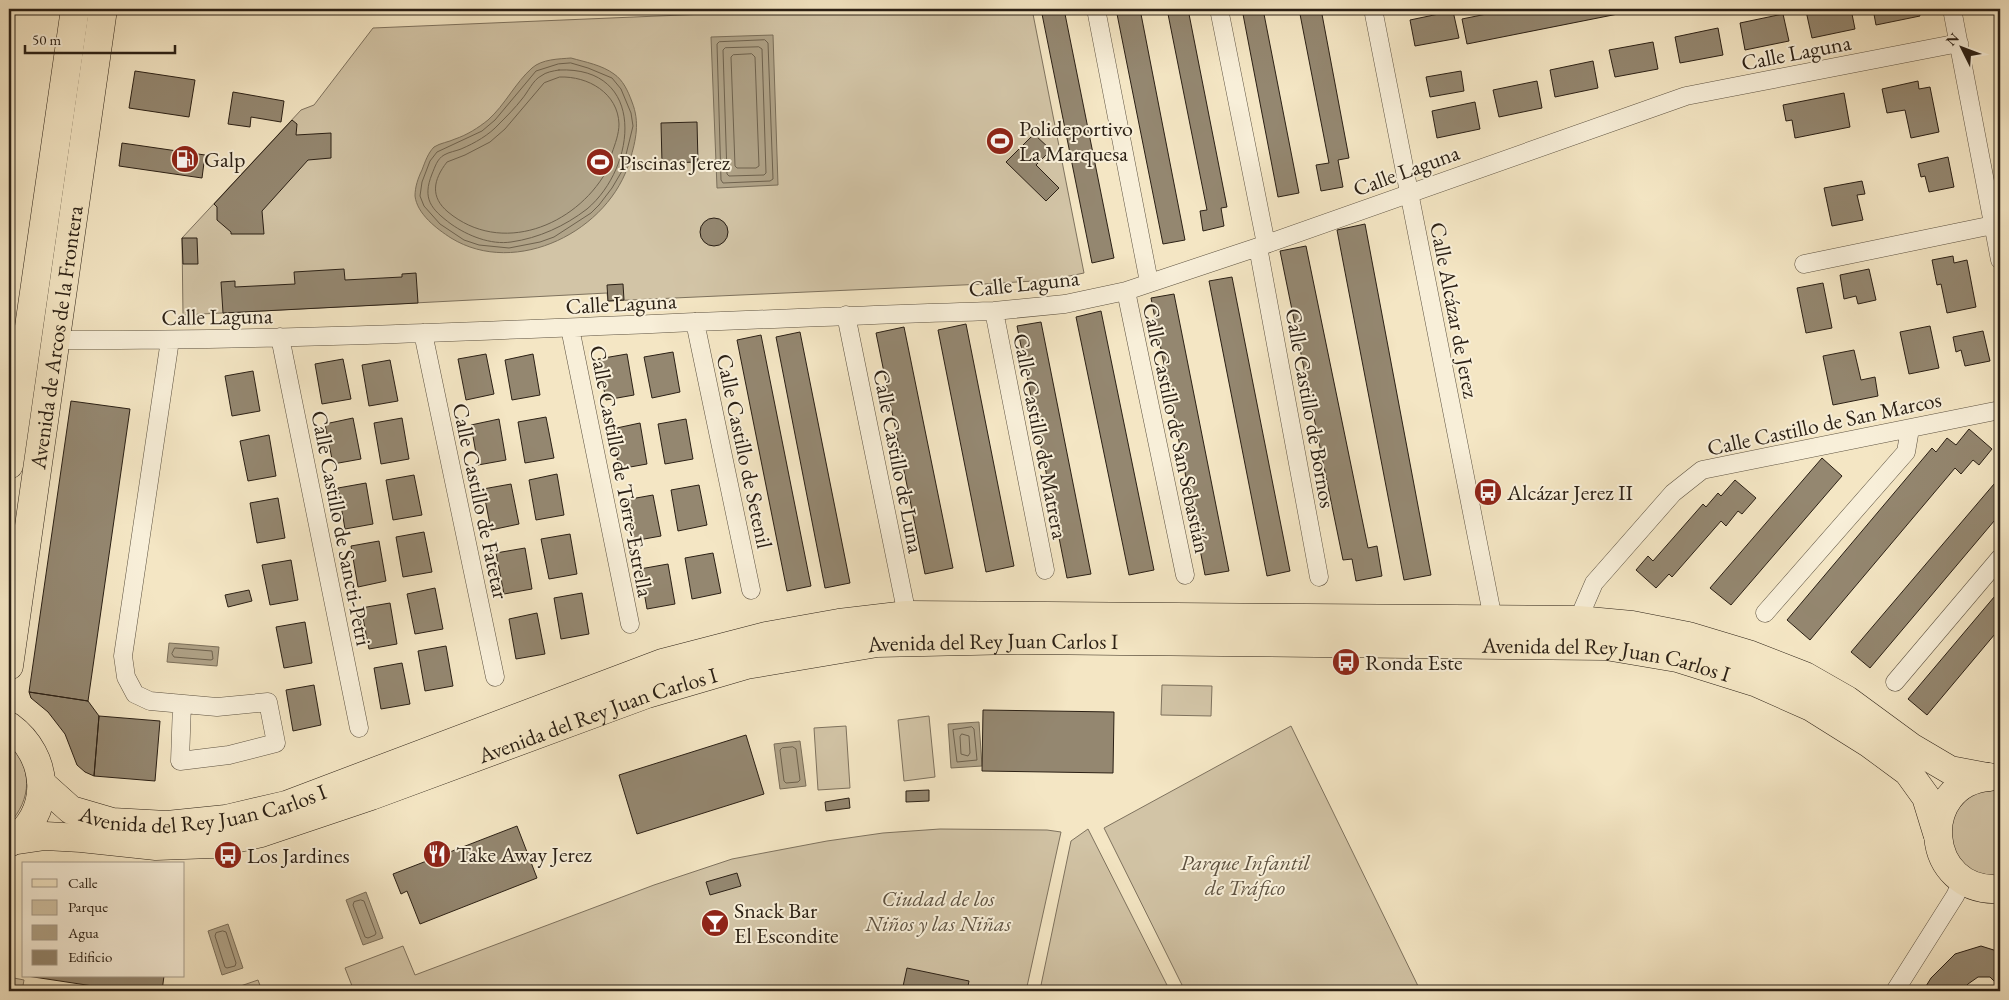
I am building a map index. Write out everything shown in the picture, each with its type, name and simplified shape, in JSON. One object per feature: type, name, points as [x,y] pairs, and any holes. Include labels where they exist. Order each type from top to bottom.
[{"type":"main road","name":"Avenida de Arcos de la Frontera","points":[[9,465],[75,9]]},
{"type":"main road","name":"Avenida de Arcos de la Frontera","points":[[9,666],[103,9]]},
{"type":"main road","name":"Avenida del Rey Juan Carlos I","points":[[42,784],[72,810],[112,822],[167,825],[226,818],[286,806],[662,663],[766,636],[839,623],[907,615],[1578,620],[1641,627],[1688,636],[1751,655],[1805,676],[1847,700],[1911,747],[1950,770],[1994,778]]},
{"type":"main road","name":"Avenida del Rey Juan Carlos I","points":[[10,842],[45,836],[156,846],[220,842],[261,833],[353,803],[647,694],[746,665],[878,643],[1019,640],[1606,646],[1677,658],[1766,687],[1811,707],[1870,744],[1908,772],[1926,797],[1942,856],[1947,866],[1988,887]]},
{"type":"main road","points":[[9,725],[26,740],[36,758],[42,784],[40,800],[32,821],[10,842]]},
{"type":"main road","points":[[1937,833],[1939,818],[1946,802],[1957,790],[1972,781],[1994,778]]},
{"type":"street","points":[[1096,9],[1150,282]]},
{"type":"street","name":"Calle Castillo de Bornos","points":[[1219,9],[1319,577]]},
{"type":"street","name":"Calle Alcázar de Jerez","points":[[1373,9],[1493,619]]},
{"type":"street","points":[[1952,9],[2000,260]]},
{"type":"street","name":"Calle Laguna","points":[[56,340],[170,340],[570,328],[846,315],[994,311],[1066,304],[1126,291],[1686,96],[1959,43]]},
{"type":"street","points":[[1804,264],[1993,225]]},
{"type":"street","name":"Calle Castillo de San Sebastián","points":[[1126,291],[1185,575]]},
{"type":"street","name":"Calle Castillo de Matrera","points":[[994,311],[1045,570]]},
{"type":"street","name":"Calle Castillo de Luna","points":[[846,315],[907,615]]},
{"type":"street","name":"Calle Castillo de Setenil","points":[[694,322],[751,590]]},
{"type":"street","name":"Calle Castillo de Torre-Estrella","points":[[570,328],[630,624]]},
{"type":"street","name":"Calle Castillo de Fatetar","points":[[423,333],[495,677]]},
{"type":"street","name":"Calle Castillo de Sancti-Petri","points":[[280,337],[359,728]]},
{"type":"street","points":[[170,340],[123,656],[126,677],[135,694],[150,701],[217,707],[268,702],[276,743],[228,755],[180,761],[182,704]]},
{"type":"street","name":"Calle Castillo de San Marcos","points":[[1578,620],[1594,583],[1673,493],[1702,470],[2000,410]]},
{"type":"street","points":[[1765,614],[1906,452],[1910,429]]},
{"type":"street","points":[[1895,682],[2000,558]]},
{"type":"street","points":[[1895,991],[1955,896],[1988,887]]},
{"type":"green space","name":"Piscinas Jerez","points":[[825,9],[1032,9],[1084,273],[1050,280],[984,284],[608,301],[607,293],[183,315],[182,238],[301,110],[314,105],[373,28]]},
{"type":"green space","points":[[1162,685],[1212,686],[1211,716],[1161,715]]},
{"type":"green space","points":[[929,716],[935,777],[904,781],[898,720]]},
{"type":"green space","points":[[846,726],[850,788],[818,790],[814,728]]},
{"type":"green space","name":"Parque Infantil de Tráfico","points":[[1291,726],[1419,988],[1412,991],[1185,991],[1104,828]]},
{"type":"green space","points":[[9,743],[22,763],[26,773],[27,784],[22,804],[9,824]]},
{"type":"green space","points":[[1987,789],[2000,789],[2000,877],[1988,878],[1962,867],[1949,843],[1952,815],[1972,794]]},
{"type":"green space","name":"Ciudad de los Niños y las Niñas","points":[[940,829],[1047,830],[1061,832],[1026,991],[354,991],[345,968],[403,946],[415,975],[654,885],[732,859],[827,841],[883,833]]},
{"type":"green space","points":[[1088,829],[1170,991],[1040,990],[1071,841]]},
{"type":"green space","points":[[9,977],[24,980],[22,991],[9,991]]},
{"type":"green space","points":[[258,980],[262,991],[226,991]]},
{"type":"water","points":[[773,35],[778,185],[717,188],[711,37]]},
{"type":"water","points":[[571,58],[609,71],[617,76],[627,90],[636,117],[636,131],[630,160],[619,185],[603,208],[582,226],[557,241],[531,250],[504,253],[477,249],[451,238],[428,220],[420,209],[415,196],[418,179],[432,149],[468,133],[488,120],[500,108],[520,80],[536,65],[551,60]]},
{"type":"water","points":[[169,643],[219,647],[217,666],[167,662]]},
{"type":"water","points":[[979,722],[982,766],[951,768],[948,724]]},
{"type":"water","points":[[800,741],[806,786],[780,789],[774,744]]},
{"type":"water","points":[[366,892],[383,938],[363,945],[346,900]]},
{"type":"water","points":[[228,924],[243,968],[222,975],[208,931]]},
{"type":"building","points":[[1041,9],[1064,9],[1114,258],[1092,263]]},
{"type":"building","points":[[1116,9],[1140,9],[1185,240],[1163,244]]},
{"type":"building","points":[[1167,9],[1188,9],[1227,207],[1221,208],[1224,226],[1203,231],[1200,211],[1207,210]]},
{"type":"building","points":[[1242,9],[1263,9],[1299,193],[1278,197]]},
{"type":"building","points":[[1299,9],[1321,9],[1349,158],[1338,160],[1343,187],[1321,191],[1316,165],[1329,163]]},
{"type":"building","points":[[1511,9],[1643,9],[1467,44],[1462,19]]},
{"type":"building","points":[[1851,9],[1855,29],[1812,38],[1806,11]]},
{"type":"building","points":[[1873,9],[1918,9],[1920,16],[1876,25]]},
{"type":"building","points":[[1453,11],[1459,38],[1415,46],[1410,20]]},
{"type":"building","points":[[1783,14],[1789,41],[1745,50],[1740,23]]},
{"type":"building","points":[[1718,28],[1723,55],[1680,63],[1675,37]]},
{"type":"building","points":[[1653,42],[1658,69],[1615,77],[1609,50]]},
{"type":"building","points":[[1593,61],[1598,88],[1555,97],[1550,70]]},
{"type":"building","points":[[135,71],[195,80],[189,117],[129,108]]},
{"type":"building","points":[[1461,71],[1464,91],[1430,97],[1426,77]]},
{"type":"building","points":[[1537,81],[1542,108],[1499,117],[1493,90]]},
{"type":"building","points":[[1918,81],[1919,89],[1930,87],[1939,132],[1911,138],[1905,110],[1887,113],[1882,89]]},
{"type":"building","points":[[233,92],[284,101],[281,122],[251,117],[250,127],[228,124]]},
{"type":"building","points":[[1844,93],[1850,127],[1795,138],[1792,120],[1786,121],[1783,105]]},
{"type":"building","points":[[1475,102],[1480,129],[1437,138],[1432,111]]},
{"type":"building","points":[[292,120],[297,124],[296,135],[331,133],[331,158],[308,160],[262,211],[264,234],[231,234],[217,220],[217,207],[214,204]]},
{"type":"building","points":[[697,122],[698,162],[662,163],[661,123]]},
{"type":"building","points":[[1034,134],[1051,150],[1036,165],[1059,188],[1046,201],[1006,162]]},
{"type":"building","points":[[122,143],[205,155],[202,178],[119,166]]},
{"type":"building","points":[[1948,157],[1954,187],[1929,192],[1925,176],[1921,177],[1918,164]]},
{"type":"building","points":[[1862,181],[1865,194],[1857,195],[1863,220],[1832,226],[1824,188]]},
{"type":"building","points":[[714,218],[724,222],[728,232],[724,242],[714,246],[704,242],[700,232],[704,222]]},
{"type":"building","points":[[1365,224],[1431,575],[1404,580],[1337,230]]},
{"type":"building","points":[[182,238],[197,238],[198,264],[183,264]]},
{"type":"building","points":[[1306,246],[1368,548],[1377,546],[1382,576],[1356,581],[1352,559],[1343,560],[1280,251]]},
{"type":"building","points":[[1953,256],[1954,263],[1967,260],[1976,307],[1947,313],[1941,284],[1937,285],[1932,260]]},
{"type":"building","points":[[344,269],[345,280],[402,277],[402,274],[416,273],[418,303],[223,313],[221,282],[235,281],[235,287],[295,284],[294,272]]},
{"type":"building","points":[[1869,269],[1876,300],[1858,304],[1856,296],[1844,299],[1840,275]]},
{"type":"building","points":[[1232,277],[1290,571],[1267,576],[1209,281]]},
{"type":"building","points":[[1823,283],[1832,328],[1806,333],[1797,288]]},
{"type":"building","points":[[623,284],[624,300],[608,301],[607,285]]},
{"type":"building","points":[[1174,294],[1229,571],[1205,575],[1151,298]]},
{"type":"building","points":[[1101,311],[1154,570],[1129,575],[1076,317]]},
{"type":"building","points":[[1041,322],[1091,574],[1067,578],[1017,326]]},
{"type":"building","points":[[966,324],[1014,566],[986,572],[938,330]]},
{"type":"building","points":[[1930,326],[1939,368],[1909,374],[1900,332]]},
{"type":"building","points":[[904,327],[953,568],[925,574],[876,333]]},
{"type":"building","points":[[1983,331],[1990,361],[1965,366],[1961,350],[1956,352],[1953,337]]},
{"type":"building","points":[[800,332],[850,583],[825,588],[776,337]]},
{"type":"building","points":[[761,335],[811,586],[787,591],[737,340]]},
{"type":"building","points":[[1854,350],[1861,380],[1875,377],[1878,396],[1833,405],[1823,356]]},
{"type":"building","points":[[673,352],[680,392],[652,398],[644,357]]},
{"type":"building","points":[[486,354],[494,394],[466,400],[458,359]]},
{"type":"building","points":[[533,354],[540,395],[512,400],[505,360]]},
{"type":"building","points":[[627,354],[634,395],[606,400],[598,359]]},
{"type":"building","points":[[343,359],[351,399],[322,404],[315,364]]},
{"type":"building","points":[[390,360],[398,401],[369,406],[362,365]]},
{"type":"building","points":[[253,371],[260,411],[232,416],[225,376]]},
{"type":"building","points":[[71,401],[130,409],[88,701],[29,692]]},
{"type":"building","points":[[546,417],[554,458],[525,463],[518,422]]},
{"type":"building","points":[[353,418],[361,459],[333,464],[325,424]]},
{"type":"building","points":[[402,418],[409,459],[381,464],[374,423]]},
{"type":"building","points":[[499,419],[506,460],[478,465],[471,425]]},
{"type":"building","points":[[686,419],[693,459],[665,464],[658,424]]},
{"type":"building","points":[[640,423],[647,464],[619,469],[612,429]]},
{"type":"building","points":[[1969,429],[1992,449],[1979,465],[1973,460],[1961,474],[1955,468],[1810,640],[1787,620],[1932,448],[1936,452],[1947,438],[1956,445]]},
{"type":"building","points":[[269,435],[276,476],[248,481],[240,441]]},
{"type":"building","points":[[1822,458],[1842,476],[1731,605],[1710,588]]},
{"type":"building","points":[[557,474],[564,515],[536,520],[529,480]]},
{"type":"building","points":[[414,475],[422,515],[393,520],[386,480]]},
{"type":"building","points":[[2000,477],[2000,514],[1870,668],[1851,652]]},
{"type":"building","points":[[1735,480],[1756,498],[1742,514],[1738,511],[1726,526],[1721,521],[1672,577],[1669,574],[1656,588],[1636,570],[1648,556],[1653,561],[1703,504],[1706,507],[1718,493],[1721,496]]},
{"type":"building","points":[[366,483],[373,524],[345,529],[338,488]]},
{"type":"building","points":[[511,484],[519,524],[491,530],[483,489]]},
{"type":"building","points":[[699,485],[707,525],[678,531],[671,490]]},
{"type":"building","points":[[653,495],[661,536],[633,541],[625,500]]},
{"type":"building","points":[[278,498],[285,538],[257,543],[250,503]]},
{"type":"building","points":[[424,532],[432,572],[403,577],[396,537]]},
{"type":"building","points":[[570,534],[577,574],[549,579],[541,539]]},
{"type":"building","points":[[379,541],[386,581],[358,587],[351,546]]},
{"type":"building","points":[[525,548],[532,589],[504,594],[496,553]]},
{"type":"building","points":[[713,553],[721,593],[692,599],[685,558]]},
{"type":"building","points":[[291,560],[298,600],[270,605],[262,565]]},
{"type":"building","points":[[668,564],[675,604],[647,609],[640,569]]},
{"type":"building","points":[[435,588],[443,629],[415,634],[407,594]]},
{"type":"building","points":[[249,590],[252,601],[228,607],[225,595]]},
{"type":"building","points":[[2000,590],[2000,628],[1927,715],[1908,699]]},
{"type":"building","points":[[582,593],[589,634],[561,639],[554,598]]},
{"type":"building","points":[[390,603],[397,644],[369,649],[361,608]]},
{"type":"building","points":[[537,613],[545,654],[516,659],[509,619]]},
{"type":"building","points":[[305,622],[312,663],[284,668],[276,627]]},
{"type":"building","points":[[446,646],[453,686],[425,691],[418,651]]},
{"type":"building","points":[[402,663],[410,704],[381,709],[374,668]]},
{"type":"building","points":[[314,685],[321,725],[293,731],[286,690]]},
{"type":"building","points":[[29,692],[88,701],[99,716],[94,776],[85,772],[77,765],[65,734],[48,712],[31,698]]},
{"type":"building","points":[[983,710],[1114,712],[1113,773],[982,771]]},
{"type":"building","points":[[99,716],[160,721],[155,781],[94,776]]},
{"type":"building","points":[[746,735],[764,794],[637,834],[619,775]]},
{"type":"building","points":[[929,790],[929,801],[906,802],[906,791]]},
{"type":"building","points":[[849,798],[850,808],[826,811],[825,802]]},
{"type":"building","points":[[517,826],[537,878],[420,924],[407,891],[401,894],[393,874]]},
{"type":"building","points":[[737,873],[741,886],[710,895],[706,882]]},
{"type":"building","name":"Snack Bar El Escondite","points":[[717,911],[727,925],[714,934],[704,921]]},
{"type":"building","points":[[1981,946],[2000,952],[2000,987],[1990,977],[1978,977],[1961,991],[1923,991],[1931,978],[1955,954]]},
{"type":"building","points":[[907,968],[969,981],[967,991],[902,991]]},
{"type":"building","points":[[40,978],[164,978],[162,991],[126,991]]},
{"type":"place","name":"Polideportivo La Marquesa","points":[[1000,141]]},
{"type":"place","name":"Galp","points":[[185,159]]},
{"type":"place","name":"Piscinas Jerez","points":[[600,162]]},
{"type":"place","name":"Alcázar Jerez II","points":[[1488,492]]},
{"type":"place","name":"Ronda Este","points":[[1346,662]]},
{"type":"place","name":"Take Away Jerez","points":[[437,854]]},
{"type":"place","name":"Los Jardines","points":[[228,855]]},
{"type":"place","name":"Snack Bar El Escondite","points":[[715,923]]}]
